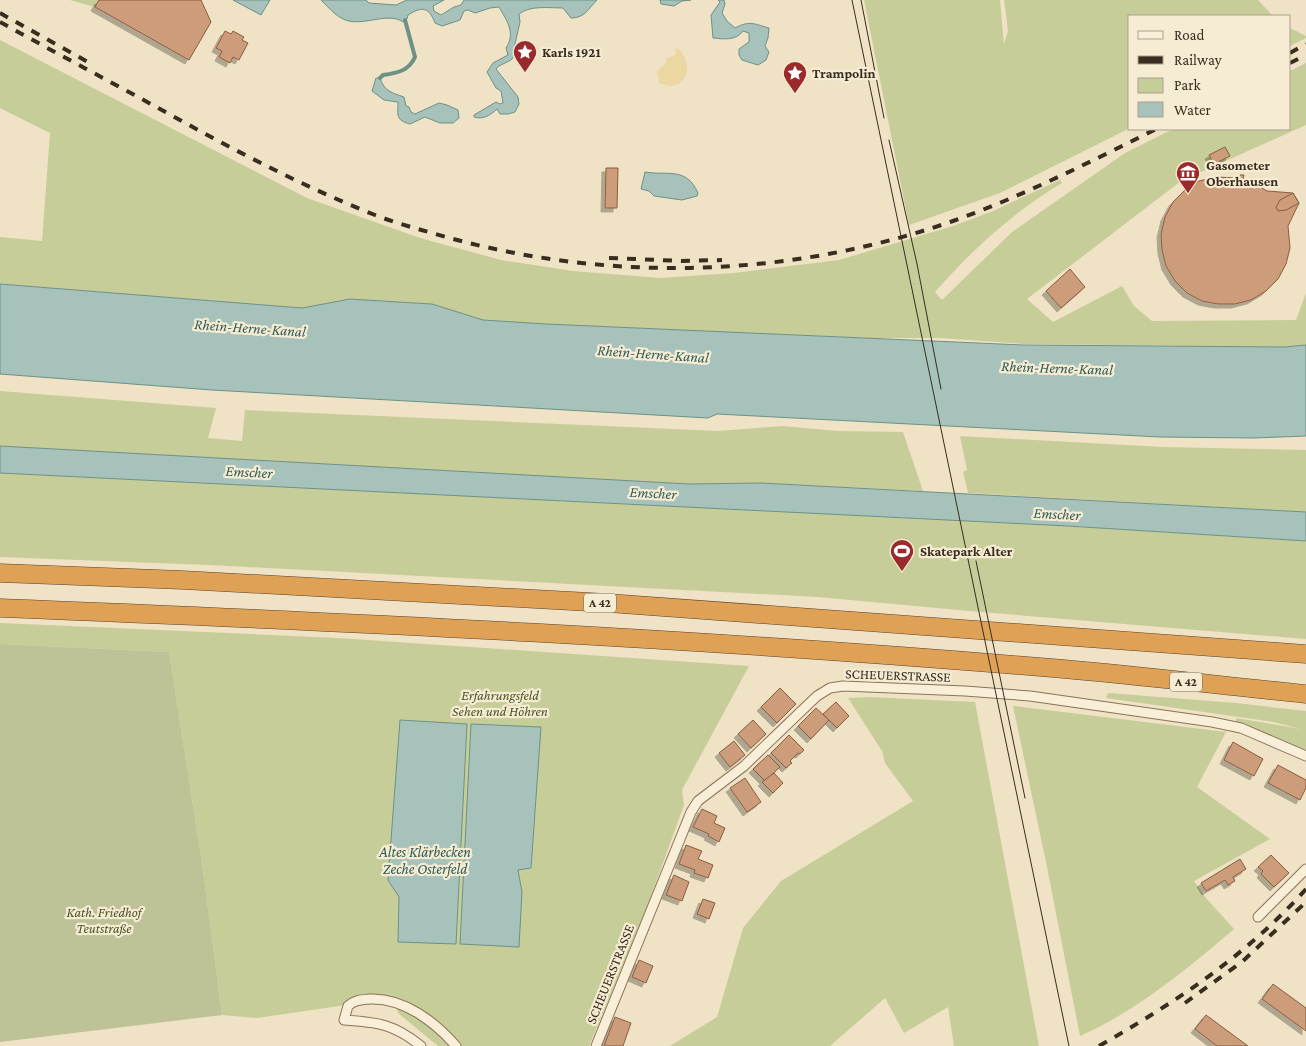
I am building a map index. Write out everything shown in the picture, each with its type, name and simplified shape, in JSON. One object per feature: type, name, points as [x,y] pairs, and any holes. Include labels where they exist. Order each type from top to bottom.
[{"type":"highway","name":"A 42","points":[[0,573],[183,580],[598,603],[1306,654]]},
{"type":"highway","name":"A 42","points":[[0,608],[179,615],[750,646],[1066,670],[1306,694]]},
{"type":"street","name":"SCHEUERSTRASSE","points":[[596,1046],[691,812],[698,801],[744,766],[817,696],[830,688],[844,686],[899,688],[1030,696],[1212,722],[1241,728],[1306,756]]},
{"type":"street","points":[[1258,917],[1306,869]]},
{"type":"street","points":[[421,1046],[396,1028],[374,1022],[344,1020],[348,1006],[354,1002],[378,998],[398,1002],[420,1015],[456,1046]]},
{"type":"green space","points":[[70,0],[99,0],[95,7]]},
{"type":"green space","points":[[864,0],[1000,0],[1004,44],[1008,31],[1004,0],[1258,0],[1272,15],[1128,15],[1128,129],[1000,193],[909,225]]},
{"type":"green space","points":[[1291,28],[1306,36],[1306,38],[1291,46]]},
{"type":"green space","points":[[0,40],[307,198],[420,238],[501,260],[573,271],[660,278],[734,273],[839,260],[953,226],[993,211],[1060,180],[1062,183],[1010,219],[964,261],[935,292],[942,300],[1012,232],[1125,153],[1171,130],[1291,130],[1291,70],[1306,63],[1306,125],[1181,181],[1027,299],[1053,322],[1122,286],[1134,306],[1152,321],[1296,320],[1306,293],[1306,345],[1285,347],[1024,344],[940,338],[869,338],[546,324],[483,320],[432,304],[350,299],[302,308],[0,284],[0,237],[42,241],[50,133],[0,108]]},
{"type":"green space","points":[[0,391],[216,408],[208,438],[242,441],[245,410],[718,431],[783,426],[838,431],[903,432],[923,491],[761,483],[689,484],[0,446]]},
{"type":"green space","points":[[960,436],[1163,447],[1306,450],[1306,512],[968,493],[963,472],[967,470]]},
{"type":"green space","points":[[0,473],[1068,526],[1306,541],[1306,639],[818,597],[209,565],[0,557]]},
{"type":"green space","name":"Erfahrungsfeld Sehen und Höhren","points":[[0,623],[338,638],[749,666],[682,790],[684,805],[647,907],[589,1046],[438,1046],[398,1013],[394,998],[257,1018],[222,1015],[202,863],[169,652],[0,644]]},
{"type":"green space","name":"Kath. Friedhof Teutstraße","points":[[0,644],[169,652],[202,863],[222,1015],[0,1042]]},
{"type":"green space","points":[[1108,693],[1236,703],[1306,711],[1306,750],[1236,722],[1236,718],[1301,729],[1273,722],[1106,698]]},
{"type":"green space","points":[[869,697],[975,702],[1039,1046],[954,1046],[948,1007],[904,1033],[885,998],[830,1046],[670,1046],[717,1017],[743,928],[781,881],[913,801],[885,763],[882,751],[848,698]]},
{"type":"green space","points":[[1013,706],[1226,732],[1197,787],[1270,839],[1194,881],[1206,898],[1234,929],[1180,974],[1141,1002],[1121,1015],[1080,1036],[1046,862]]},
{"type":"sand","points":[[677,48],[682,52],[687,64],[686,76],[683,81],[671,86],[659,83],[657,71],[665,64],[667,58],[675,55],[676,51],[674,50]]},
{"type":"water","points":[[233,0],[270,0],[261,15]]},
{"type":"water","points":[[321,0],[366,0],[369,3],[396,5],[407,0],[444,0],[433,6],[434,11],[441,15],[461,5],[464,0],[597,0],[586,12],[576,18],[571,18],[563,8],[534,8],[519,14],[520,22],[515,44],[515,55],[511,60],[496,69],[518,97],[519,104],[515,112],[500,114],[497,109],[481,118],[474,117],[474,115],[496,102],[503,103],[501,91],[496,88],[487,72],[493,63],[508,55],[506,48],[509,43],[510,32],[499,7],[475,13],[468,10],[464,11],[460,20],[442,26],[435,23],[428,11],[421,9],[408,15],[407,19],[403,22],[391,18],[349,21],[337,16]]},
{"type":"water","points":[[660,0],[691,0],[682,1],[674,6],[661,4]]},
{"type":"water","points":[[718,0],[724,0],[725,4],[722,13],[735,28],[748,23],[769,28],[765,46],[769,52],[766,60],[758,65],[742,60],[739,55],[739,49],[749,42],[749,33],[743,31],[729,39],[713,38],[711,15],[720,2]]},
{"type":"water","points":[[376,78],[380,78],[389,91],[404,97],[406,106],[415,114],[439,103],[458,110],[459,118],[453,123],[440,123],[425,117],[410,124],[402,121],[398,116],[398,102],[384,100],[372,91]]},
{"type":"water","points":[[645,172],[682,176],[693,185],[698,193],[697,196],[682,200],[654,196],[649,191],[641,189]]},
{"type":"water","name":"Rhein-Herne-Kanal","points":[[0,284],[302,308],[350,299],[432,304],[483,320],[546,324],[1023,345],[1285,347],[1306,345],[1306,436],[1254,438],[1160,437],[717,414],[708,418],[212,390],[0,374]]},
{"type":"water","name":"Emscher","points":[[0,446],[689,484],[761,483],[1306,512],[1306,541],[1068,526],[0,473]]},
{"type":"water","name":"Altes Klärbecken Zeche Osterfeld","points":[[400,720],[467,724],[456,944],[398,942],[399,897],[388,880]]},
{"type":"water","name":"Altes Klärbecken Zeche Osterfeld","points":[[471,724],[541,727],[531,868],[518,870],[522,892],[519,947],[460,944]]},
{"type":"building","points":[[99,0],[201,0],[211,22],[189,60],[95,7]]},
{"type":"building","points":[[225,31],[231,34],[233,31],[244,37],[242,40],[248,43],[239,60],[233,57],[230,63],[219,57],[222,51],[216,48]]},
{"type":"building","points":[[1225,147],[1230,156],[1214,164],[1209,155]]},
{"type":"building","points":[[606,168],[618,168],[617,208],[605,208]]},
{"type":"building","name":"Gasometer Oberhausen","points":[[1240,175],[1244,175],[1243,179],[1249,180],[1267,191],[1293,193],[1299,203],[1288,226],[1290,248],[1286,264],[1278,279],[1266,291],[1251,300],[1235,304],[1218,304],[1202,301],[1187,293],[1175,281],[1166,266],[1161,234],[1165,217],[1173,202],[1185,190],[1199,181],[1216,177],[1239,178]]},
{"type":"building","points":[[1293,193],[1299,203],[1286,210],[1278,211],[1276,207],[1280,200]]},
{"type":"building","points":[[1070,269],[1085,287],[1061,308],[1046,291]]},
{"type":"building","points":[[780,688],[796,704],[777,723],[761,707]]},
{"type":"building","points":[[836,702],[849,716],[837,728],[823,714]]},
{"type":"building","points":[[816,708],[829,720],[811,739],[798,726]]},
{"type":"building","points":[[753,720],[766,734],[751,748],[738,734]]},
{"type":"building","points":[[789,735],[804,750],[790,761],[792,763],[786,768],[771,753]]},
{"type":"building","points":[[734,741],[745,755],[730,767],[719,753]]},
{"type":"building","points":[[1233,742],[1263,759],[1254,776],[1224,760]]},
{"type":"building","points":[[768,755],[780,767],[765,781],[753,769]]},
{"type":"building","points":[[1278,765],[1306,780],[1306,788],[1300,800],[1268,783]]},
{"type":"building","points":[[774,773],[783,783],[773,793],[762,782]]},
{"type":"building","points":[[745,778],[761,802],[747,812],[730,788]]},
{"type":"building","points":[[702,809],[717,816],[714,823],[725,828],[719,842],[708,836],[709,834],[693,827]]},
{"type":"building","points":[[686,845],[702,851],[698,859],[713,865],[708,878],[694,873],[695,870],[679,864]]},
{"type":"building","points":[[1271,855],[1289,873],[1274,887],[1261,874],[1263,871],[1258,867]]},
{"type":"building","points":[[1240,859],[1246,869],[1233,877],[1235,881],[1228,885],[1225,880],[1206,891],[1201,883]]},
{"type":"building","points":[[674,875],[689,882],[682,901],[666,895]]},
{"type":"building","points":[[703,899],[715,903],[709,919],[697,914]]},
{"type":"building","points":[[639,960],[653,966],[646,983],[632,977]]},
{"type":"building","points":[[1273,984],[1306,1008],[1306,1031],[1262,999]]},
{"type":"building","points":[[1206,1015],[1248,1046],[1217,1046],[1195,1029]]},
{"type":"building","points":[[615,1017],[631,1023],[623,1046],[604,1046]]},
{"type":"waterway","points":[[380,78],[383,75],[406,68],[415,57],[405,20]]},
{"type":"tram line","points":[[852,0],[1069,1046]]},
{"type":"tram line","points":[[861,0],[884,118]]},
{"type":"tram line","points":[[889,140],[917,264],[941,389]]},
{"type":"tram line","points":[[976,561],[1025,798]]},
{"type":"railway","points":[[0,13],[88,62]]},
{"type":"railway","points":[[0,22],[245,155],[375,215],[446,237],[509,252],[572,262],[636,267],[701,268],[765,263],[828,254],[891,240],[953,221],[1005,201],[1154,130]]},
{"type":"railway","points":[[1291,52],[1306,44]]},
{"type":"railway","points":[[1291,62],[1306,55]]},
{"type":"railway","points":[[609,258],[682,261],[722,260]]},
{"type":"railway","points":[[1099,1046],[1183,995],[1209,976],[1259,936],[1306,889]]},
{"type":"railway","points":[[1185,1003],[1243,961],[1306,902]]},
{"type":"place","name":"Karls 1921","points":[[525,73]]},
{"type":"place","name":"Trampolin","points":[[795,94]]},
{"type":"place","name":"Gasometer Oberhausen","points":[[1188,194]]},
{"type":"place","name":"Skatepark Alter","points":[[902,572]]}]
